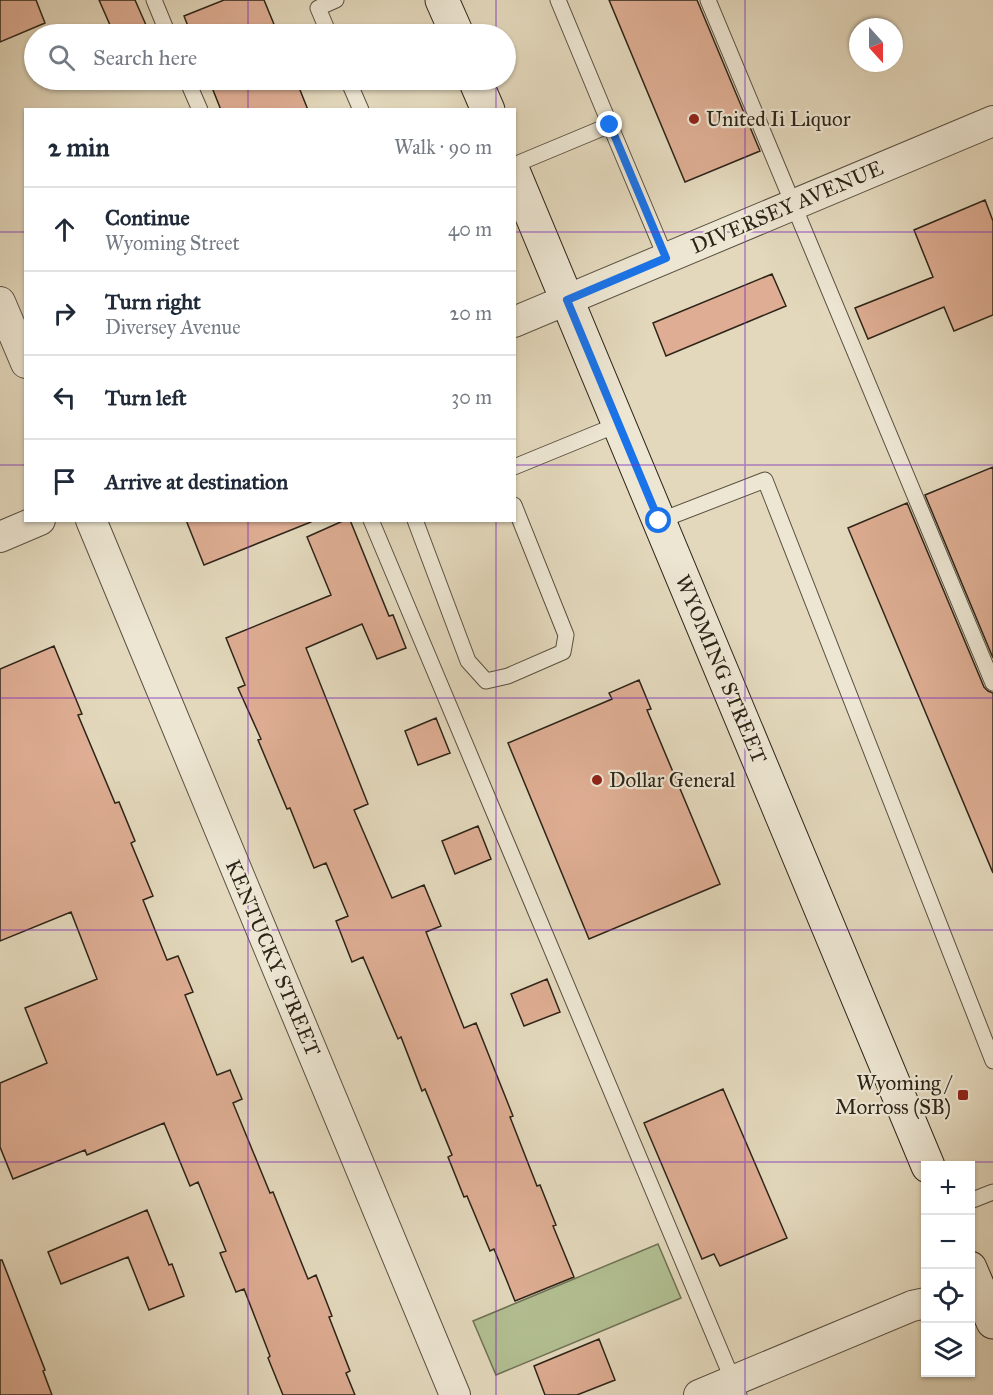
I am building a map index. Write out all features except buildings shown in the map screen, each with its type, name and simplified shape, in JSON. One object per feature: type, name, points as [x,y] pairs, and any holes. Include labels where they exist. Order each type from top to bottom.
[{"type":"street","points":[[442,0],[453,24]]},
{"type":"street","points":[[480,90],[487,108]]},
{"type":"street","name":"DIVERSEY AVENUE","points":[[516,321],[993,121]]},
{"type":"street","name":"WYOMING STREET","points":[[516,178],[926,1161]]},
{"type":"street","points":[[0,302],[24,358]]},
{"type":"street","points":[[0,537],[35,522]]},
{"type":"street","name":"KENTUCKY STREET","points":[[92,522],[455,1395]]},
{"type":"street","points":[[699,1395],[736,1388],[921,1303]]},
{"type":"lane","points":[[154,0],[164,24]]},
{"type":"lane","points":[[325,24],[318,8],[336,0]]},
{"type":"lane","points":[[558,0],[666,258]]},
{"type":"lane","points":[[708,0],[993,683]]},
{"type":"lane","points":[[191,90],[199,108]]},
{"type":"lane","points":[[352,90],[360,108]]},
{"type":"lane","points":[[516,178],[610,125]]},
{"type":"lane","points":[[516,466],[619,424]]},
{"type":"lane","points":[[659,521],[765,480],[993,1061]]},
{"type":"lane","points":[[416,522],[468,660],[486,681],[507,676],[563,652],[566,635],[516,510]]},
{"type":"lane","points":[[372,522],[736,1388]]},
{"type":"lane","points":[[975,1199],[993,1192]]},
{"type":"green space","points":[[658,1244],[681,1298],[496,1375],[473,1321]]},
{"type":"place","name":"United Ii Liquor","points":[[694,119]]},
{"type":"place","name":"Dollar General","points":[[597,780]]},
{"type":"place","name":"Wyoming / Morross (SB)","points":[[963,1095]]},
{"type":"route","points":[[610,125],[666,258],[567,300],[659,521]]}]
